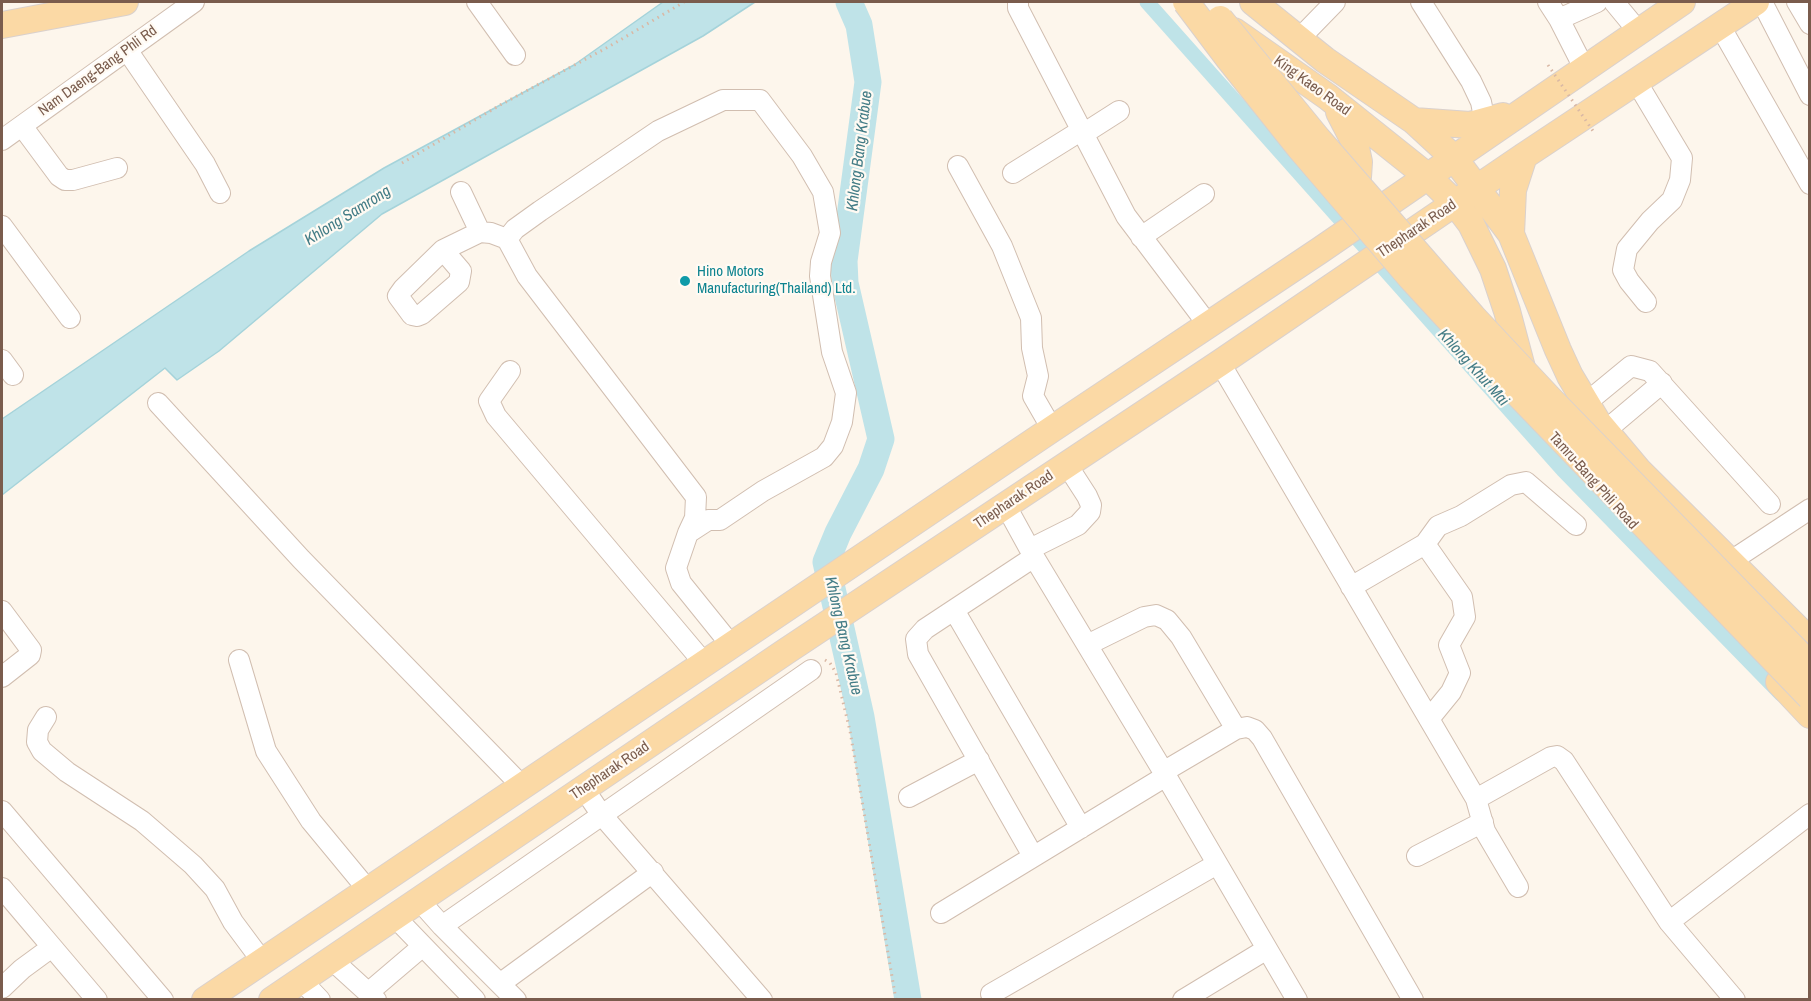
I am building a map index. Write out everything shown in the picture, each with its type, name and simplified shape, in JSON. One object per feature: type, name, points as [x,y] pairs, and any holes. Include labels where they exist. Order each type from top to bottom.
[{"type":"main road","points":[[2,25],[125,2]]},
{"type":"main road","points":[[1186,2],[1299,147],[1418,286],[1517,393],[1809,698]]},
{"type":"main road","name":"King Kaeo Road","points":[[1192,2],[1328,97],[1418,183]]},
{"type":"main road","points":[[1208,2],[1271,83],[1473,317],[1556,406],[1809,665]]},
{"type":"main road","name":"King Kaeo Road","points":[[1253,2],[1299,39],[1414,121],[1454,158]]},
{"type":"main road","points":[[205,999],[1052,429],[1209,326],[1682,2]]},
{"type":"main road","name":"Thepharak Road","points":[[272,999],[1756,2]]},
{"type":"main road","points":[[1319,251],[1350,199],[1358,177],[1359,162],[1349,129],[1328,97]]},
{"type":"main road","points":[[1414,121],[1470,125],[1485,122],[1534,104]]},
{"type":"main road","points":[[1511,234],[1513,190],[1524,156]]},
{"type":"main road","points":[[1454,158],[1511,234],[1558,350],[1586,403],[1605,432],[1639,471],[1809,641]]},
{"type":"main road","name":"Tamru-Bang Phli Road","points":[[1418,183],[1455,203],[1471,224],[1494,268],[1538,415],[1559,447],[1809,715]]},
{"type":"main road","points":[[1429,221],[1462,231],[1480,241]]},
{"type":"main road","points":[[484,812],[506,842]]},
{"type":"street","name":"Nam Daeng-Bang Phli Rd","points":[[2,140],[194,2]]},
{"type":"street","points":[[477,2],[515,55]]},
{"type":"street","points":[[1018,2],[1018,8],[1126,216],[1209,326]]},
{"type":"street","points":[[1299,39],[1335,2]]},
{"type":"street","points":[[1421,2],[1471,81],[1485,122]]},
{"type":"street","points":[[1548,2],[1584,68]]},
{"type":"street","points":[[1559,19],[1597,2]]},
{"type":"street","points":[[1614,2],[1638,32]]},
{"type":"street","points":[[1762,2],[1809,95]]},
{"type":"street","points":[[1797,2],[1809,24]]},
{"type":"street","points":[[1720,26],[1809,184]]},
{"type":"street","points":[[127,50],[205,164],[220,193]]},
{"type":"street","points":[[1636,81],[1682,158],[1680,180],[1672,200],[1650,220],[1627,249],[1623,270],[1646,302]]},
{"type":"street","points":[[507,239],[515,229],[540,211],[658,131],[723,100],[760,100],[802,156],[823,192],[830,233],[821,262],[820,276],[832,352],[846,393],[842,422],[833,446],[824,457],[763,491],[720,520],[708,520],[688,533]]},
{"type":"street","points":[[1012,173],[1119,111]]},
{"type":"street","points":[[22,126],[59,176],[65,180],[117,168]]},
{"type":"street","points":[[958,166],[1002,246],[1032,318],[1032,348],[1038,376],[1033,396],[1052,429]]},
{"type":"street","points":[[461,192],[480,232]]},
{"type":"street","points":[[1142,237],[1204,194]]},
{"type":"street","points":[[2,226],[70,318]]},
{"type":"street","points":[[443,250],[480,232],[490,232],[507,239],[527,276],[696,497],[694,518],[676,568],[681,583],[730,645]]},
{"type":"street","points":[[1220,363],[1476,799],[1485,831],[1518,887]]},
{"type":"street","points":[[1586,403],[1631,366],[1650,371],[1770,504]]},
{"type":"street","points":[[510,371],[489,401],[496,416],[704,663]]},
{"type":"street","points":[[1605,432],[1662,383]]},
{"type":"street","points":[[158,403],[301,559],[521,785]]},
{"type":"street","points":[[1034,856],[918,654],[916,639],[925,629],[1032,553],[1078,525],[1090,512],[1091,505],[1087,496],[1067,465]]},
{"type":"street","points":[[1351,587],[1425,544],[1438,526],[1461,516],[1511,485],[1526,483],[1576,525]]},
{"type":"street","points":[[1006,506],[1297,999]]},
{"type":"street","points":[[1731,561],[1809,509]]},
{"type":"street","points":[[1425,544],[1462,597],[1465,617],[1449,645],[1460,673],[1451,692],[1429,719]]},
{"type":"street","points":[[954,610],[1081,828]]},
{"type":"street","points":[[2,611],[31,650],[30,655],[2,677]]},
{"type":"street","points":[[1087,645],[1144,617],[1156,615],[1167,620],[1181,637],[1236,729]]},
{"type":"street","points":[[239,660],[266,751],[311,821],[368,890]]},
{"type":"street","points":[[442,926],[818,664]]},
{"type":"street","points":[[46,717],[38,730],[37,741],[42,751],[67,772],[142,821],[193,865],[215,889],[233,922],[262,961]]},
{"type":"street","points":[[941,913],[1081,828],[1236,729],[1247,727],[1255,730],[1262,738],[1413,999]]},
{"type":"street","points":[[1476,799],[1551,757],[1557,756],[1564,761],[1669,922],[1735,999]]},
{"type":"street","points":[[909,797],[979,760]]},
{"type":"street","points":[[584,789],[602,814],[762,999]]},
{"type":"street","points":[[2,811],[163,999]]},
{"type":"street","points":[[1669,922],[1809,814]]},
{"type":"street","points":[[1417,856],[1483,822]]},
{"type":"street","points":[[991,993],[1217,864]]},
{"type":"street","points":[[501,983],[653,872]]},
{"type":"street","points":[[2,888],[97,999]]},
{"type":"street","points":[[418,899],[516,999]]},
{"type":"street","points":[[394,916],[475,999]]},
{"type":"street","points":[[331,959],[373,996],[423,946]]},
{"type":"street","points":[[2,988],[22,969],[52,947]]},
{"type":"street","points":[[1183,999],[1267,949]]},
{"type":"street","points":[[301,980],[320,999]]},
{"type":"path","points":[[402,163],[684,2]]},
{"type":"path","points":[[1548,65],[1593,131]]},
{"type":"path","points":[[818,664],[830,663],[836,673],[850,730],[896,999]]},
{"type":"water","name":"Khlong Samrong","points":[[663,2],[755,2],[703,36],[382,214],[219,351],[177,380],[165,368],[2,495],[2,419],[249,251],[384,168],[574,65]]},
{"type":"waterway","name":"Khlong Bang Krabue","points":[[849,2],[859,25],[868,82],[844,261],[845,283],[881,439],[871,469],[838,533],[826,562],[861,717],[908,1000]]},
{"type":"waterway","name":"Khlong Khut Mai","points":[[1147,2],[1563,470],[1781,694]]},
{"type":"place","name":"Hino Motors Manufacturing(Thailand) Ltd.","points":[[685,281]]}]
